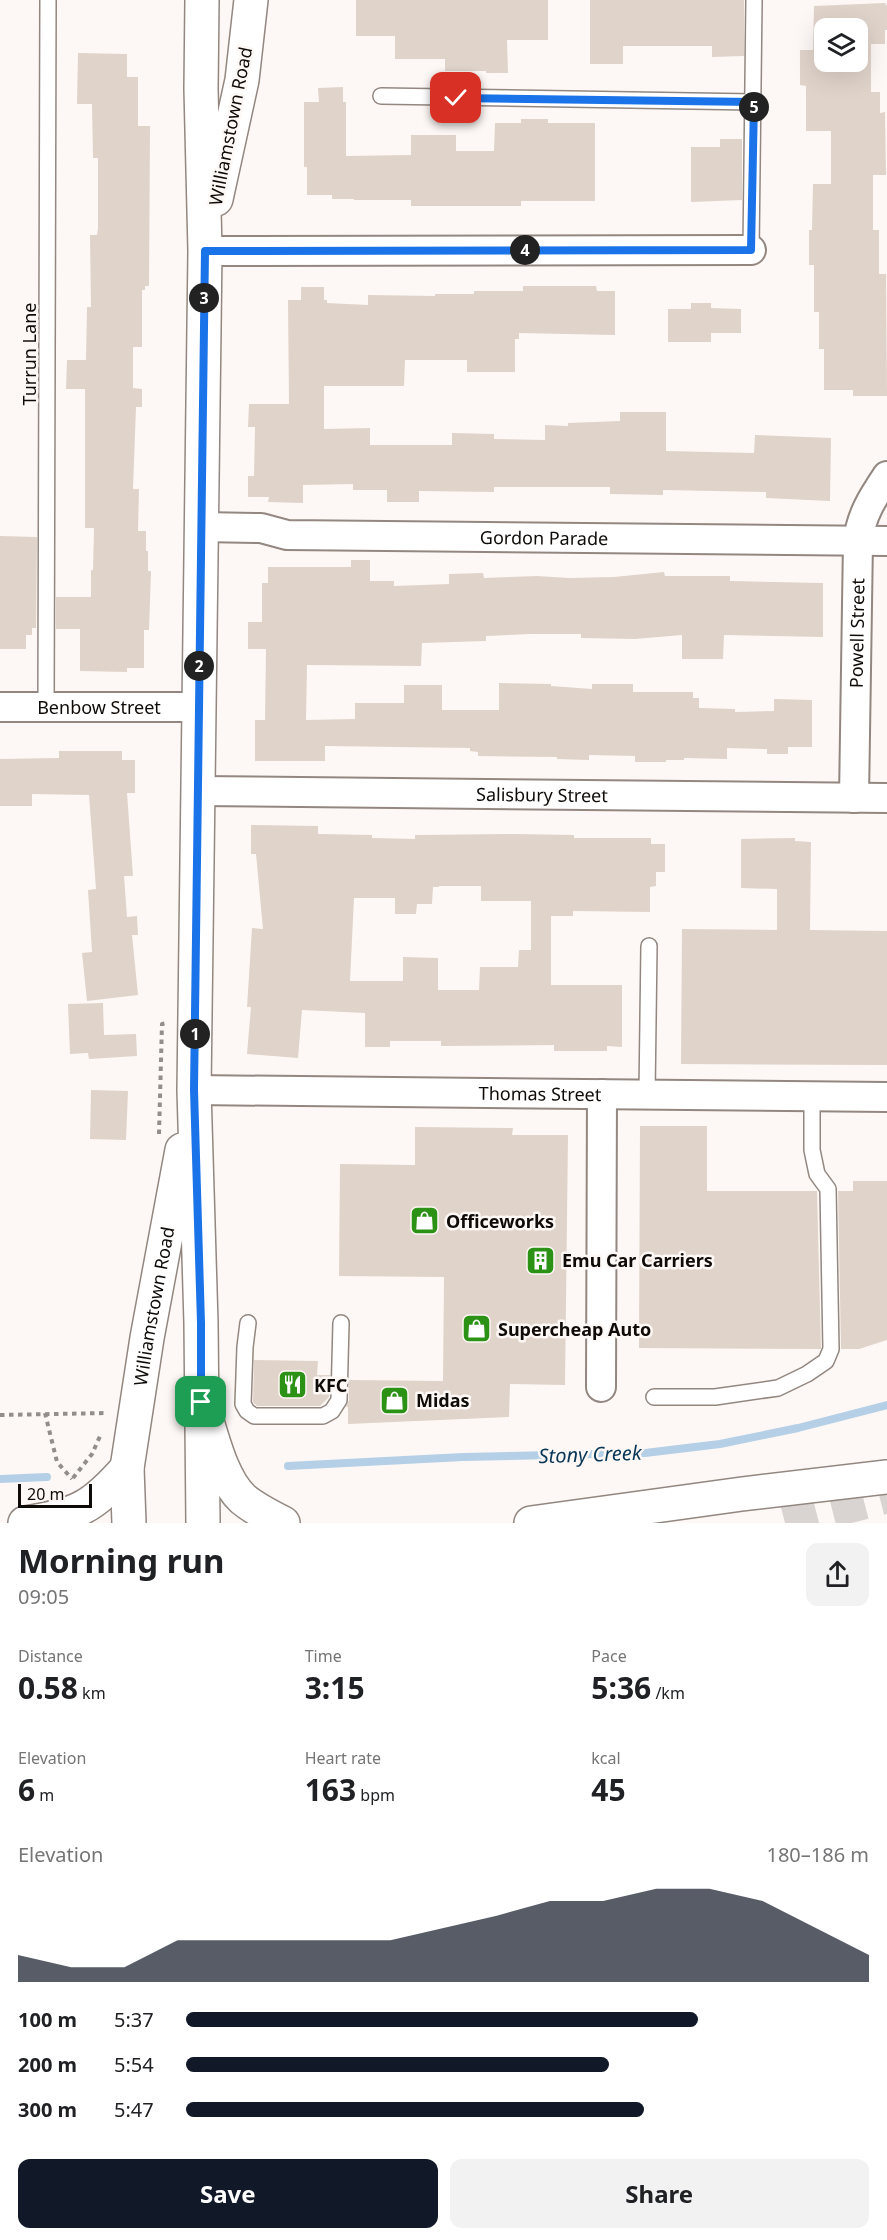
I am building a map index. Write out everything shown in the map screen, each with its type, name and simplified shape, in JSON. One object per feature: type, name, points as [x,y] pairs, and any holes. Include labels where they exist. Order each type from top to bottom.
[{"type":"main road","name":"Williamstown Road","points":[[202,0],[201,89],[205,251],[194,1090],[201,1323],[203,1523]]},
{"type":"main road","name":"Williamstown Road","points":[[205,251],[242,80],[251,0]]},
{"type":"main road","name":"Williamstown Road","points":[[129,1523],[127,1468],[147,1338],[194,1090]]},
{"type":"main road","points":[[201,1402],[227,1477],[243,1499],[283,1523]]},
{"type":"main road","points":[[25,1523],[48,1519],[81,1492],[104,1494],[127,1468]]},
{"type":"main road","points":[[531,1523],[887,1477]]},
{"type":"street","points":[[205,251],[751,250]]},
{"type":"street","name":"Powell Street","points":[[854,798],[858,541],[860,524],[868,505],[887,476]]},
{"type":"street","name":"Gordon Parade","points":[[201,527],[261,528],[287,535],[887,541]]},
{"type":"street","name":"Benbow Street","points":[[0,706],[198,707]]},
{"type":"street","name":"Salisbury Street","points":[[197,791],[887,798]]},
{"type":"street","name":"Thomas Street","points":[[194,1090],[887,1097]]},
{"type":"street","points":[[601,1387],[602,1094]]},
{"type":"lane","name":"Turrun Lane","points":[[46,707],[48,0]]},
{"type":"lane","points":[[751,250],[754,0]]},
{"type":"lane","points":[[381,96],[754,102]]},
{"type":"lane","points":[[647,1094],[649,946]]},
{"type":"lane","points":[[654,1397],[715,1397],[778,1388],[807,1374],[826,1361],[831,1349],[828,1190],[817,1174],[812,1150],[812,1096]]},
{"type":"lane","points":[[248,1323],[243,1404],[247,1411],[254,1416],[323,1416],[332,1411],[339,1401],[341,1323]]},
{"type":"path","points":[[0,1415],[108,1412],[106,1422]]},
{"type":"path","points":[[45,1413],[57,1462],[81,1492]]},
{"type":"path","points":[[81,1492],[92,1454],[103,1431]]},
{"type":"building","points":[[356,0],[548,0],[548,40],[507,40],[508,73],[445,71],[445,59],[395,59],[395,36],[356,36]]},
{"type":"building","points":[[590,0],[744,0],[744,56],[712,57],[712,46],[623,46],[623,64],[590,64]]},
{"type":"building","points":[[885,3],[887,6],[885,44],[871,44],[871,92],[880,92],[880,113],[885,112],[886,175],[873,175],[873,230],[879,230],[879,274],[886,274],[887,396],[853,396],[853,390],[824,390],[824,349],[819,349],[819,312],[814,312],[814,265],[809,265],[809,230],[812,230],[813,184],[831,184],[831,131],[806,131],[806,86],[800,85],[800,50],[813,50],[814,6]]},
{"type":"building","points":[[78,53],[127,54],[127,77],[138,77],[138,126],[150,126],[149,286],[145,286],[145,290],[142,290],[142,347],[133,347],[133,388],[142,389],[142,407],[136,407],[133,489],[139,489],[138,531],[146,531],[148,571],[151,571],[149,630],[144,630],[144,668],[127,668],[127,672],[80,671],[80,629],[56,629],[56,597],[91,597],[91,570],[93,570],[94,528],[85,528],[85,389],[66,389],[67,360],[86,360],[87,307],[91,307],[90,235],[97,235],[98,228],[98,158],[93,158],[92,104],[77,104]]},
{"type":"building","points":[[343,87],[343,102],[346,102],[346,156],[411,155],[411,135],[456,135],[456,151],[494,151],[495,123],[521,123],[521,119],[548,119],[548,123],[595,123],[595,201],[521,201],[521,206],[411,206],[411,200],[332,199],[332,195],[307,195],[307,167],[304,167],[304,102],[319,102],[318,88]]},
{"type":"building","points":[[720,139],[742,139],[742,200],[691,202],[691,147],[720,147]]},
{"type":"building","points":[[523,286],[596,286],[597,291],[615,291],[615,335],[519,333],[519,339],[515,339],[515,372],[467,372],[467,360],[405,360],[404,386],[324,386],[324,429],[370,428],[370,445],[452,445],[452,433],[494,434],[494,439],[545,440],[545,425],[568,426],[568,423],[620,421],[620,412],[666,412],[666,451],[754,453],[755,435],[831,438],[830,501],[766,498],[766,492],[663,490],[663,495],[610,494],[610,487],[494,487],[494,492],[419,491],[419,502],[387,502],[387,490],[353,490],[353,484],[303,485],[303,503],[268,502],[269,497],[248,497],[248,476],[254,476],[255,427],[248,427],[249,404],[289,404],[288,300],[301,300],[301,287],[324,287],[324,300],[327,300],[327,303],[368,305],[368,295],[474,294],[474,291],[523,291]]},
{"type":"building","points":[[691,303],[711,303],[711,308],[741,309],[741,333],[711,333],[711,342],[668,342],[668,309],[691,309]]},
{"type":"building","points":[[0,536],[37,537],[36,628],[32,628],[32,635],[26,635],[26,649],[0,649]]},
{"type":"building","points":[[351,560],[370,560],[370,581],[394,581],[394,586],[449,584],[449,574],[483,573],[484,578],[537,576],[569,578],[614,577],[664,572],[665,576],[730,576],[730,581],[823,583],[823,637],[724,635],[723,659],[682,659],[682,635],[635,639],[581,638],[581,634],[530,634],[486,636],[486,641],[422,643],[421,666],[307,665],[306,720],[355,719],[355,703],[404,703],[404,685],[442,685],[442,710],[499,710],[499,683],[551,684],[551,686],[592,689],[592,684],[633,684],[633,692],[693,692],[693,698],[699,698],[699,708],[735,709],[735,712],[774,711],[774,699],[812,700],[812,747],[788,747],[788,754],[767,754],[767,749],[727,748],[727,759],[684,758],[684,760],[666,760],[666,762],[635,762],[635,756],[589,755],[589,760],[557,759],[557,757],[478,756],[478,752],[470,751],[470,748],[325,746],[325,761],[255,761],[255,720],[265,720],[266,649],[248,649],[248,622],[262,622],[262,583],[268,583],[268,567],[351,567]]},
{"type":"building","points":[[59,751],[122,751],[122,760],[135,760],[135,793],[127,793],[133,876],[124,876],[127,917],[137,916],[138,935],[132,935],[138,995],[87,1001],[82,953],[92,952],[88,890],[96,889],[89,795],[32,794],[32,806],[0,806],[0,759],[59,758]]},
{"type":"building","points":[[251,825],[318,826],[318,834],[372,835],[372,838],[415,839],[415,835],[574,835],[574,838],[651,838],[651,844],[665,844],[665,872],[656,872],[656,886],[650,887],[650,912],[573,911],[573,916],[551,916],[551,985],[622,985],[622,1047],[607,1046],[607,1051],[554,1051],[554,1045],[441,1046],[441,1041],[390,1041],[390,1047],[365,1047],[365,1013],[302,1010],[298,1058],[247,1054],[251,1007],[247,1007],[252,928],[263,929],[256,854],[251,854]],"holes":[[[481,886],[481,901],[531,901],[531,950],[519,950],[518,967],[480,967],[479,990],[438,990],[438,958],[403,957],[403,981],[350,981],[354,898],[395,898],[395,914],[416,914],[417,904],[432,904],[433,887]]]},
{"type":"building","points":[[795,838],[795,841],[811,842],[810,930],[887,931],[887,1065],[681,1064],[682,929],[777,930],[777,889],[741,888],[741,839]]},
{"type":"building","points":[[103,1003],[104,1035],[136,1034],[137,1056],[89,1059],[88,1053],[70,1054],[68,1004]]},
{"type":"building","points":[[91,1090],[128,1091],[126,1140],[90,1139]]},
{"type":"building","points":[[640,1126],[707,1126],[707,1191],[817,1191],[821,1349],[639,1348]]},
{"type":"building","points":[[415,1127],[513,1128],[512,1135],[568,1135],[565,1385],[510,1384],[509,1417],[348,1424],[348,1407],[346,1407],[349,1400],[349,1380],[443,1381],[444,1277],[339,1276],[340,1164],[415,1165]]},
{"type":"building","points":[[853,1181],[887,1181],[887,1340],[859,1349],[841,1349],[838,1191],[853,1191]]},
{"type":"building","name":"KFC","points":[[254,1360],[318,1361],[317,1375],[330,1375],[329,1397],[320,1406],[257,1406],[253,1402]]},
{"type":"waterway","name":"Stony Creek","points":[[288,1466],[463,1457],[645,1453],[720,1444],[798,1428],[887,1405]]},
{"type":"waterway","name":"Stony Creek","points":[[0,1479],[47,1477]]},
{"type":"tunnel","points":[[785,1523],[887,1497]]},
{"type":"place","name":"Officeworks","points":[[425,1221]]},
{"type":"place","name":"Emu Car Carriers","points":[[541,1260]]},
{"type":"place","name":"Supercheap Auto","points":[[477,1329]]},
{"type":"place","name":"KFC","points":[[293,1385]]},
{"type":"place","name":"Midas","points":[[395,1400]]},
{"type":"route","points":[[201,1402],[194,1090],[205,251],[751,250],[754,102],[456,98]]}]
